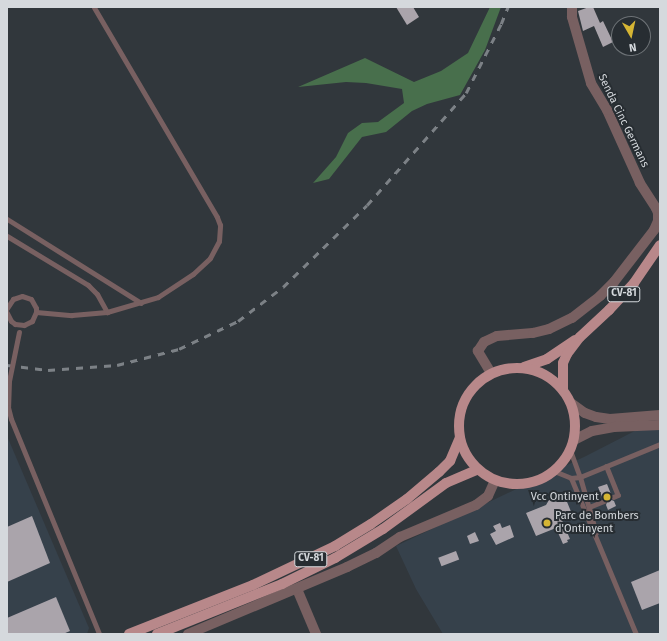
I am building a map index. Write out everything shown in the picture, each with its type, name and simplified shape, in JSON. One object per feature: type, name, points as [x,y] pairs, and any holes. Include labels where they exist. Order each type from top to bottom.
[{"type":"main road","name":"CV-81","points":[[523,368],[547,359],[580,337],[609,310],[634,283],[660,245]]},
{"type":"main road","name":"CV-81","points":[[563,390],[563,363],[567,354],[580,337]]},
{"type":"main road","name":"CV-81","points":[[507,368],[523,368],[538,371],[552,379],[563,390],[571,403],[575,421],[572,445],[563,461],[554,471],[541,479],[518,484],[495,480],[477,470],[467,457],[460,438],[459,422],[461,407],[468,394],[478,382],[491,373],[507,368]]},
{"type":"main road","name":"CV-81","points":[[129,634],[253,585],[335,546],[371,524],[424,486],[450,461],[460,438]]},
{"type":"main road","name":"CV-81","points":[[157,634],[282,584],[335,558],[382,529],[446,483],[477,470]]},
{"type":"street","name":"Senda Cinc Germans","points":[[491,373],[478,352],[484,342],[497,336],[549,330],[564,323],[614,282],[654,230],[658,221],[658,213],[656,208],[640,184],[610,114],[591,83],[572,17],[572,7]]},
{"type":"street","points":[[571,403],[585,413],[596,417],[610,419],[660,416]]},
{"type":"street","points":[[572,445],[592,432],[614,427],[660,425]]},
{"type":"street","points":[[188,634],[363,560],[400,537],[476,505],[488,496],[495,480]]},
{"type":"street","points":[[297,589],[316,634]]},
{"type":"lane","points":[[36,312],[72,315],[107,312],[141,303],[166,293],[193,274],[215,250],[219,241],[220,225],[217,217],[94,7]]},
{"type":"lane","points":[[7,219],[141,303]]},
{"type":"lane","points":[[7,236],[88,285],[97,294],[107,312]]},
{"type":"lane","points":[[7,307],[13,299],[22,296],[31,299],[36,308],[35,317],[29,324],[20,325],[11,321],[7,313]]},
{"type":"lane","points":[[20,325],[9,381],[7,407],[100,634]]},
{"type":"lane","points":[[554,471],[571,478],[580,476],[660,444]]},
{"type":"lane","points":[[572,445],[601,547]]},
{"type":"lane","points":[[606,466],[618,495],[613,497]]},
{"type":"lane","points":[[571,478],[583,510],[601,547],[636,634]]},
{"type":"lane","points":[[589,507],[604,501]]},
{"type":"shaded area","points":[[660,418],[660,634],[443,634],[416,589],[396,546],[586,456]]},
{"type":"shaded area","points":[[7,436],[89,628],[87,634],[7,634]]},
{"type":"green space","points":[[490,7],[501,7],[485,50],[460,95],[427,104],[412,111],[386,132],[362,137],[329,179],[313,183],[336,157],[348,133],[362,123],[378,122],[404,103],[402,89],[366,83],[346,82],[298,87],[365,58],[414,82],[441,71],[468,53]]},
{"type":"building","points":[[396,7],[413,7],[419,17],[407,25]]},
{"type":"building","points":[[593,7],[600,23],[603,21],[611,38],[611,43],[603,47],[594,26],[583,31],[578,11]]},
{"type":"building","points":[[607,484],[611,494],[609,499],[614,501],[616,506],[608,510],[606,505],[608,499],[602,497],[598,487]]},
{"type":"building","name":"Parc de Bombers d'Ontinyent","points":[[565,497],[572,514],[561,518],[570,539],[567,540],[568,542],[563,544],[556,528],[536,536],[526,513],[546,505],[549,500],[556,501]]},
{"type":"building","points":[[32,516],[50,563],[7,582],[7,527]]},
{"type":"building","points":[[500,523],[502,528],[510,525],[514,537],[496,545],[490,534],[496,531],[493,526]]},
{"type":"building","points":[[475,532],[479,541],[470,544],[467,536]]},
{"type":"building","points":[[456,551],[459,559],[441,566],[438,558]]},
{"type":"building","points":[[660,570],[660,603],[642,610],[631,582]]},
{"type":"building","points":[[56,597],[70,631],[63,634],[7,634],[7,618]]},
{"type":"railway","points":[[7,365],[48,370],[117,365],[179,349],[238,321],[283,287],[367,205],[466,93],[508,7]]},
{"type":"place","name":"Vcc Ontinyent","points":[[607,497]]},
{"type":"place","name":"Parc de Bombers d'Ontinyent","points":[[547,523]]}]
